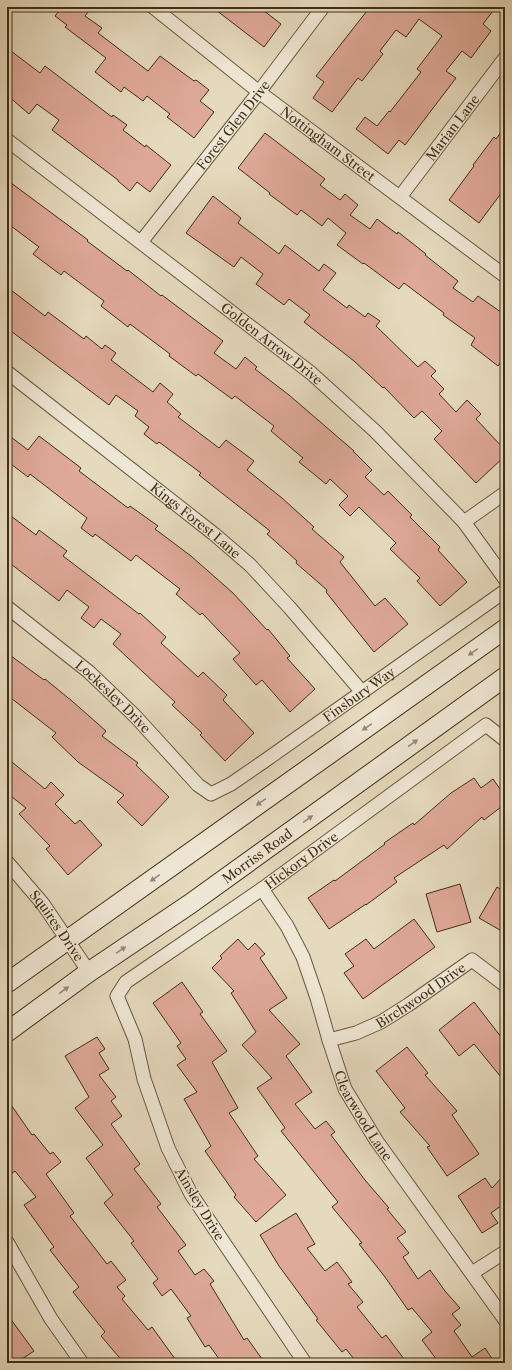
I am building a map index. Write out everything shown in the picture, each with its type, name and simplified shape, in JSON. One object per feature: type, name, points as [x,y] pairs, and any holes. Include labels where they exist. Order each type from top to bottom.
[{"type":"main road","points":[[7,983],[505,629]]},
{"type":"main road","name":"Morriss Road","points":[[7,1032],[89,972],[196,899],[505,677]]},
{"type":"street","name":"Nottingham Street","points":[[153,7],[259,92],[505,276]]},
{"type":"street","name":"Forest Glen Drive","points":[[141,242],[259,92],[323,7]]},
{"type":"street","name":"Marian Lane","points":[[400,197],[505,58]]},
{"type":"street","name":"Golden Arrow Drive","points":[[7,140],[311,373],[375,431],[464,522],[505,579]]},
{"type":"street","name":"Kings Forest Lane","points":[[7,372],[214,534],[250,565],[290,608],[362,692]]},
{"type":"street","points":[[464,522],[505,493]]},
{"type":"street","name":"Finsbury Way","points":[[211,794],[231,784],[263,762],[505,591]]},
{"type":"street","name":"Lockesley Drive","points":[[7,607],[94,676],[135,716],[198,785],[211,794]]},
{"type":"street","name":"Hickory Drive","points":[[117,996],[126,982],[262,889],[486,726],[505,740]]},
{"type":"street","name":"Squires Drive","points":[[7,862],[43,904],[89,972]]},
{"type":"street","name":"Clearwood Lane","points":[[262,889],[287,926],[303,957],[345,1088],[376,1140],[505,1320]]},
{"type":"street","name":"Birchwood Drive","points":[[329,1040],[356,1033],[381,1022],[472,960],[505,985]]},
{"type":"street","name":"Ainsley Drive","points":[[117,996],[135,1039],[144,1079],[168,1148],[191,1194],[302,1358]]},
{"type":"street","points":[[7,1242],[51,1319],[82,1363]]},
{"type":"street","points":[[472,1273],[505,1252]]},
{"type":"building","points":[[62,7],[92,7],[85,16],[102,28],[98,33],[148,71],[160,56],[209,90],[200,101],[214,112],[194,138],[167,117],[170,114],[147,96],[143,101],[124,87],[121,92],[95,72],[106,58],[65,27],[67,25],[55,16]]},
{"type":"building","points":[[212,7],[259,7],[281,24],[264,47]]},
{"type":"building","points":[[370,7],[496,7],[483,24],[491,31],[471,58],[462,51],[446,71],[456,78],[405,145],[399,140],[388,154],[356,129],[365,117],[377,126],[389,111],[390,112],[421,72],[417,69],[442,36],[419,19],[406,37],[396,30],[380,51],[383,54],[362,81],[358,78],[332,112],[313,98],[324,82],[316,76]]},
{"type":"building","points":[[7,48],[40,73],[45,66],[112,117],[113,115],[127,125],[123,130],[145,147],[146,145],[171,165],[150,192],[137,182],[130,191],[118,180],[52,130],[59,120],[37,104],[29,114],[7,95]]},
{"type":"building","points":[[505,127],[505,188],[479,223],[449,200],[494,137],[496,139]]},
{"type":"building","points":[[265,133],[325,179],[320,185],[340,200],[345,194],[358,205],[350,215],[370,229],[377,219],[397,234],[398,232],[458,281],[453,288],[473,302],[478,296],[505,315],[505,356],[498,366],[471,345],[475,338],[443,315],[444,313],[404,283],[399,289],[337,245],[346,233],[328,218],[322,226],[301,210],[297,215],[238,168]]},
{"type":"building","points":[[7,180],[127,271],[128,270],[223,341],[214,353],[236,369],[245,357],[257,367],[255,369],[289,395],[354,451],[372,470],[365,477],[384,495],[388,491],[412,515],[410,517],[440,547],[438,550],[467,582],[440,606],[417,581],[420,578],[390,549],[396,543],[359,507],[350,516],[339,505],[348,496],[330,479],[326,484],[299,462],[303,458],[271,431],[274,426],[235,396],[232,399],[198,374],[196,376],[130,324],[128,327],[101,306],[104,301],[64,271],[61,275],[33,254],[39,247],[7,223]]},
{"type":"building","points":[[213,196],[241,218],[238,223],[279,254],[285,245],[319,271],[324,264],[336,273],[323,290],[347,308],[349,305],[365,317],[368,313],[380,321],[376,326],[418,367],[425,361],[436,371],[431,376],[444,389],[439,394],[456,412],[467,400],[481,414],[476,419],[505,450],[505,456],[476,483],[434,439],[442,431],[422,411],[414,418],[384,387],[383,388],[354,361],[304,322],[310,315],[289,299],[284,305],[256,284],[263,274],[241,257],[234,267],[186,233]]},
{"type":"building","points":[[7,287],[45,316],[48,312],[84,339],[86,336],[102,349],[105,345],[116,353],[111,360],[153,392],[160,383],[173,394],[167,402],[181,414],[178,417],[219,448],[226,440],[254,461],[247,470],[282,498],[314,527],[312,529],[344,557],[340,562],[375,606],[385,598],[408,624],[374,652],[326,592],[327,590],[296,563],[297,561],[267,534],[270,531],[199,475],[201,473],[159,442],[157,444],[144,434],[149,427],[135,416],[138,411],[116,395],[109,405],[7,328]]},
{"type":"building","points":[[7,434],[28,450],[39,436],[81,468],[79,471],[128,508],[130,506],[158,526],[155,529],[191,556],[233,593],[267,630],[268,629],[290,656],[287,658],[315,689],[290,712],[262,680],[256,685],[233,659],[240,653],[202,613],[200,615],[176,594],[180,589],[136,555],[131,561],[95,534],[93,537],[81,528],[87,518],[30,474],[28,477],[7,461]]},
{"type":"building","points":[[7,513],[36,535],[39,530],[67,551],[63,556],[139,614],[140,613],[166,637],[161,643],[198,677],[203,672],[227,695],[223,700],[254,733],[225,761],[200,735],[202,733],[172,705],[175,702],[113,644],[121,634],[101,619],[94,628],[81,618],[89,607],[67,590],[59,601],[7,561]]},
{"type":"building","points":[[7,653],[44,680],[45,679],[106,731],[102,736],[138,763],[136,765],[169,797],[142,826],[117,802],[124,795],[78,762],[52,737],[56,733],[7,695]]},
{"type":"building","points":[[7,758],[45,789],[51,782],[64,795],[55,804],[75,824],[80,820],[102,845],[68,875],[46,849],[50,846],[19,814],[26,808],[7,793]]},
{"type":"building","points":[[474,778],[481,788],[493,779],[505,796],[505,804],[484,820],[482,817],[447,849],[444,845],[394,878],[397,882],[366,905],[329,929],[308,898],[334,880],[335,881],[385,844],[384,843],[413,823],[414,825],[451,793]]},
{"type":"building","points":[[460,884],[471,922],[437,932],[426,894]]},
{"type":"building","points":[[497,887],[505,892],[505,933],[479,918]]},
{"type":"building","points":[[414,919],[435,947],[363,999],[344,973],[354,966],[345,954],[366,939],[374,949]]},
{"type":"building","points":[[238,939],[248,950],[255,943],[265,954],[260,958],[287,998],[269,1010],[300,1044],[286,1056],[312,1092],[295,1104],[315,1129],[326,1121],[335,1132],[331,1135],[365,1180],[389,1208],[387,1209],[406,1232],[397,1238],[409,1253],[403,1257],[418,1279],[430,1270],[445,1291],[460,1308],[452,1314],[461,1325],[454,1331],[472,1357],[485,1348],[495,1363],[439,1363],[422,1340],[432,1332],[412,1308],[408,1310],[385,1277],[359,1244],[362,1243],[332,1207],[338,1202],[281,1131],[285,1128],[257,1088],[272,1078],[242,1045],[256,1032],[231,993],[234,991],[212,968],[222,958],[220,956]]},
{"type":"building","points":[[182,982],[203,1012],[200,1014],[227,1051],[212,1062],[238,1108],[229,1113],[258,1156],[254,1159],[286,1195],[256,1222],[234,1197],[236,1195],[205,1151],[211,1146],[184,1099],[197,1092],[177,1065],[186,1059],[177,1046],[181,1043],[153,1003]]},
{"type":"building","points":[[474,1002],[505,1042],[505,1082],[474,1044],[459,1056],[439,1030]]},
{"type":"building","points":[[97,1037],[105,1049],[99,1053],[109,1069],[99,1075],[116,1097],[111,1101],[122,1116],[111,1124],[140,1164],[134,1169],[161,1204],[157,1207],[186,1245],[178,1251],[195,1275],[204,1269],[214,1281],[210,1284],[244,1340],[247,1338],[265,1363],[222,1363],[209,1345],[205,1347],[187,1318],[191,1316],[171,1289],[162,1296],[153,1283],[158,1279],[131,1243],[134,1241],[104,1203],[113,1195],[86,1158],[103,1145],[75,1108],[89,1097],[65,1056]]},
{"type":"building","points":[[407,1047],[428,1073],[425,1075],[457,1111],[452,1115],[479,1154],[447,1176],[427,1147],[430,1146],[400,1112],[405,1108],[376,1071]]},
{"type":"building","points":[[7,1099],[32,1135],[34,1134],[50,1154],[53,1152],[61,1162],[46,1174],[74,1213],[70,1216],[107,1264],[111,1261],[126,1280],[117,1287],[125,1296],[122,1299],[148,1330],[152,1327],[178,1363],[124,1363],[101,1336],[105,1332],[73,1292],[79,1287],[50,1250],[54,1247],[24,1205],[36,1197],[15,1171],[7,1177]]},
{"type":"building","points":[[505,1174],[505,1203],[491,1213],[498,1223],[482,1233],[458,1196],[485,1178],[492,1188]]},
{"type":"building","points":[[296,1213],[315,1244],[307,1248],[325,1271],[337,1262],[352,1282],[348,1284],[363,1302],[357,1307],[382,1338],[386,1335],[407,1363],[357,1363],[346,1349],[342,1352],[316,1320],[318,1319],[279,1266],[260,1235]]},
{"type":"building","points":[[7,1314],[34,1351],[16,1363],[7,1363]]}]
